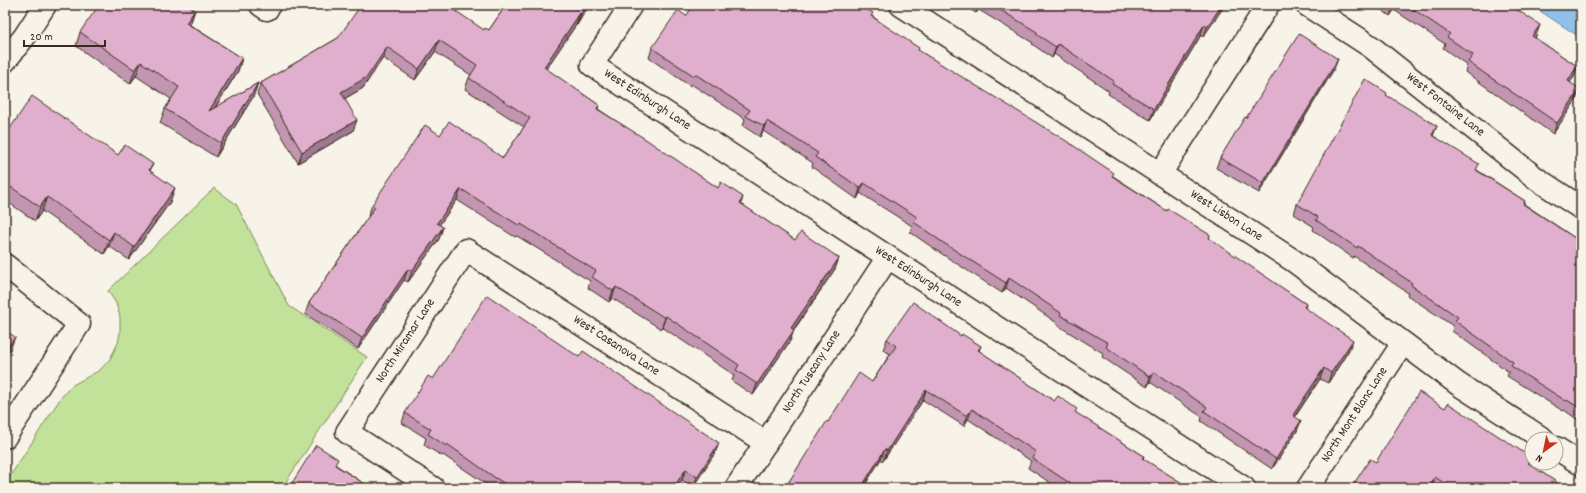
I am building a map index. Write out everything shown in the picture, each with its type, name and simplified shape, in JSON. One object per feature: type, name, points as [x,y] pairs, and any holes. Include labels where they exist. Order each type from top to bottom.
[{"type":"street","points":[[5,62],[25,36],[45,5]]},
{"type":"street","name":"West Edinburgh Lane","points":[[631,5],[592,65],[1244,488]]},
{"type":"street","name":"West Lisbon Lane","points":[[901,5],[1294,261],[1458,384],[1531,431]]},
{"type":"street","points":[[1160,174],[1268,5]]},
{"type":"street","name":"West Fontaine Lane","points":[[1307,5],[1370,46],[1537,178],[1581,208]]},
{"type":"street","name":"North Miramar Lane","points":[[433,488],[347,432],[466,250]]},
{"type":"street","name":"West Casanova Lane","points":[[466,250],[766,443]]},
{"type":"street","name":"North Tuscany Lane","points":[[736,488],[888,257]]},
{"type":"street","points":[[5,265],[79,324],[5,437]]},
{"type":"street","name":"North Mont Blanc Lane","points":[[1308,488],[1403,343]]},
{"type":"street","points":[[1564,453],[1581,464]]},
{"type":"green space","points":[[214,188],[236,204],[289,306],[367,357],[282,488],[5,488],[5,484],[60,399],[71,386],[100,370],[110,359],[118,343],[120,333],[120,317],[116,303],[108,291]]},
{"type":"water","points":[[1531,5],[1581,5],[1581,38]]},
{"type":"building","points":[[99,5],[188,5],[195,10],[186,23],[242,58],[209,111],[258,83],[221,143],[165,109],[179,87],[141,62],[135,70],[80,32]]},
{"type":"building","points":[[361,5],[447,5],[484,30],[485,28],[489,30],[506,5],[586,5],[544,67],[599,105],[597,109],[647,140],[718,188],[721,182],[743,197],[740,203],[795,240],[801,232],[839,258],[791,328],[794,330],[757,384],[736,370],[739,365],[666,316],[665,318],[616,287],[613,291],[592,277],[596,271],[521,224],[520,226],[461,189],[437,223],[443,227],[412,271],[408,269],[362,338],[309,303],[375,207],[372,205],[425,125],[440,135],[449,121],[503,158],[530,118],[469,78],[477,65],[439,40],[419,69],[387,47],[367,77],[341,92],[357,120],[302,152],[261,83],[338,38]]},
{"type":"building","points":[[694,5],[860,5],[873,13],[871,16],[919,48],[918,50],[1068,142],[1114,173],[1112,176],[1167,211],[1168,209],[1210,235],[1209,238],[1306,304],[1304,307],[1353,340],[1331,373],[1324,368],[1293,415],[1301,421],[1276,459],[1204,411],[1207,407],[1154,372],[1150,377],[1106,347],[1108,343],[1060,315],[1061,313],[1009,278],[1006,283],[942,242],[914,222],[917,217],[864,183],[860,188],[815,157],[818,153],[767,121],[764,126],[746,116],[750,110],[695,74],[694,76],[652,48],[678,10],[686,16]]},
{"type":"building","points":[[992,5],[1222,5],[1207,27],[1204,25],[1154,109],[1112,84],[1114,81],[1058,44],[1056,47],[1036,34],[1037,32]]},
{"type":"building","points":[[1407,5],[1510,5],[1540,25],[1532,36],[1577,66],[1568,81],[1580,89],[1557,123],[1468,62],[1473,55],[1447,37],[1450,34]]},
{"type":"building","points":[[1299,34],[1338,59],[1263,183],[1220,158]]},
{"type":"building","points":[[1365,79],[1387,93],[1386,95],[1437,126],[1432,135],[1479,164],[1476,170],[1525,201],[1523,204],[1581,242],[1581,409],[1511,366],[1513,362],[1455,321],[1458,317],[1358,246],[1357,248],[1316,220],[1318,217],[1297,204]]},
{"type":"building","points":[[32,96],[118,155],[125,145],[153,164],[149,170],[175,188],[134,247],[114,232],[109,240],[47,197],[40,207],[5,183],[9,174],[5,171],[5,136]]},
{"type":"building","points":[[487,295],[579,357],[583,351],[719,443],[697,477],[686,469],[673,488],[512,488],[447,444],[446,446],[428,434],[431,429],[405,413],[428,376],[433,379]]},
{"type":"building","points":[[913,302],[961,336],[962,334],[981,346],[978,350],[1054,401],[1058,396],[1077,409],[1075,412],[1144,456],[1142,458],[1190,488],[1077,488],[1032,458],[1036,452],[972,409],[967,416],[926,390],[887,451],[885,449],[861,488],[785,488],[859,373],[872,382],[896,346],[887,339]]},
{"type":"building","points":[[5,330],[15,337],[5,352]]},
{"type":"building","points":[[1419,392],[1445,408],[1448,403],[1524,453],[1524,471],[1540,471],[1565,488],[1452,488],[1435,477],[1428,488],[1351,488],[1370,459],[1376,462]]},
{"type":"building","points":[[316,445],[338,459],[335,465],[371,488],[300,488],[292,483]]}]
